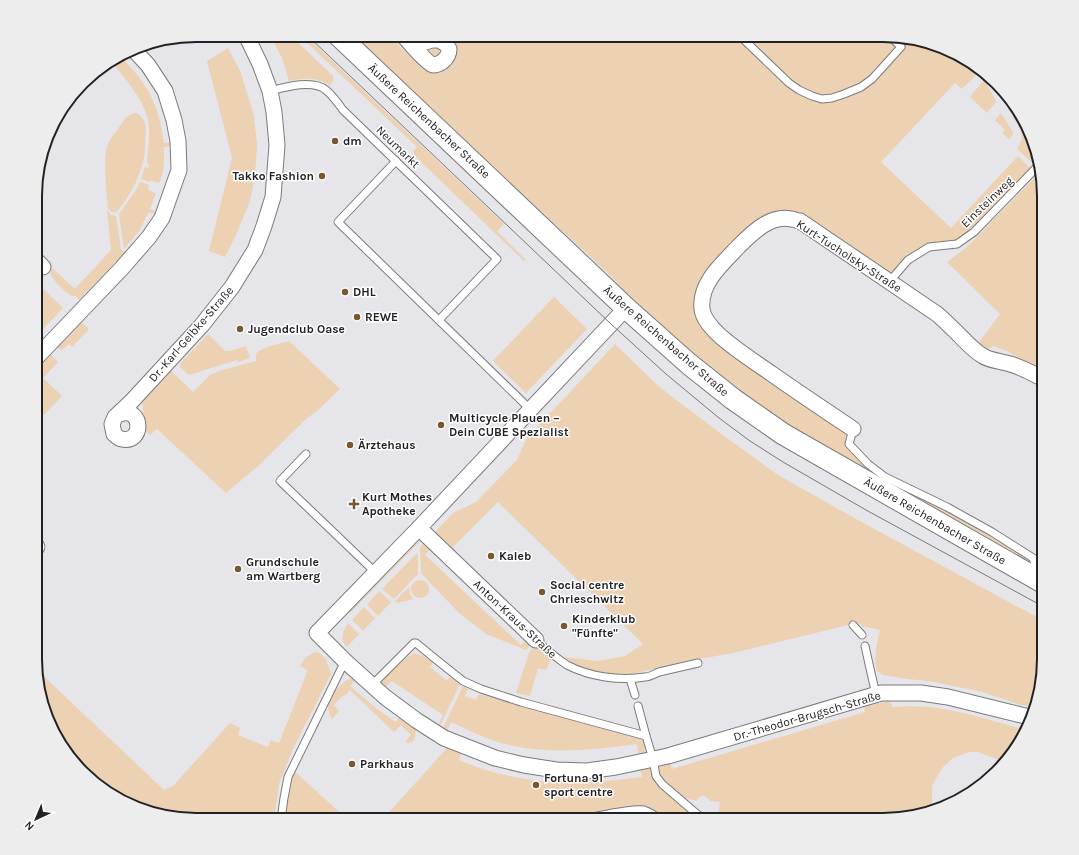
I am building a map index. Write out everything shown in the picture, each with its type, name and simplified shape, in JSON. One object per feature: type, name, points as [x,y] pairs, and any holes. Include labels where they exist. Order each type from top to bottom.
[{"type":"street","name":"Dr.-Karl-Gelbke-Straße","points":[[120,414],[202,325],[232,287],[255,250],[264,226],[272,197],[278,145],[270,91],[260,64],[249,42]]},
{"type":"street","name":"Äußere Reichenbacher Straße","points":[[345,42],[626,308],[689,364],[733,399],[783,434],[1037,573]]},
{"type":"street","points":[[42,352],[122,268],[149,237],[162,218],[179,170],[178,141],[174,120],[165,91],[148,65],[138,54]]},
{"type":"street","name":"Kurt-Tucholsky-Straße","points":[[853,429],[748,357],[718,334],[707,322],[702,311],[702,298],[706,286],[713,275],[749,236],[764,225],[777,219],[790,218],[800,222],[937,314],[953,328],[963,340],[984,357],[1009,363],[1037,376]]},
{"type":"street","points":[[375,572],[419,528],[626,308]]},
{"type":"street","points":[[131,402],[139,426],[136,434],[130,439],[121,439],[114,434],[112,424],[115,417],[123,413],[130,413],[136,418]]},
{"type":"street","name":"Anton-Kraus-Straße","points":[[419,528],[536,640]]},
{"type":"street","name":"Dr.-Theodor-Brugsch-Straße","points":[[375,572],[317,633],[385,697],[444,738],[495,758],[524,765],[556,770],[587,771],[616,767],[668,756],[881,694],[921,693],[948,697],[1026,716]]},
{"type":"lane","points":[[746,42],[789,83],[799,90],[822,99],[832,98],[844,94],[861,87],[872,79],[901,47],[896,42]]},
{"type":"lane","name":"Neumarkt","points":[[270,91],[305,85],[322,87],[497,259],[439,320]]},
{"type":"lane","points":[[396,161],[338,222],[530,409]]},
{"type":"lane","name":"Einsteinweg","points":[[889,282],[908,260],[929,247],[957,244],[974,232],[1035,169]]},
{"type":"lane","points":[[853,429],[849,444],[868,464],[885,477],[947,507],[992,532],[1033,558],[1037,565]]},
{"type":"lane","points":[[306,454],[280,481],[375,572]]},
{"type":"lane","points":[[1033,558],[1037,565]]},
{"type":"lane","points":[[853,625],[862,635]]},
{"type":"lane","name":"Anton-Kraus-Straße","points":[[536,640],[554,656],[568,665],[589,673],[610,677],[630,679],[647,677],[657,673],[698,663]]},
{"type":"lane","points":[[372,685],[409,648],[416,643],[463,681],[482,689],[521,702],[646,736]]},
{"type":"lane","points":[[865,646],[876,695]]},
{"type":"lane","points":[[283,813],[288,777],[345,661]]},
{"type":"lane","points":[[630,679],[635,695]]},
{"type":"lane","points":[[638,706],[653,759],[656,776],[662,784],[694,813]]},
{"type":"lane","points":[[615,813],[644,810],[651,813]]},
{"type":"shaded area","points":[[274,42],[297,42],[333,76],[333,81],[330,85],[310,79],[289,81],[282,58]]},
{"type":"shaded area","points":[[306,42],[312,42],[504,224],[497,231],[526,260],[524,261],[414,155],[413,151],[417,147]]},
{"type":"shaded area","points":[[356,42],[396,42],[423,70],[427,67],[440,70],[442,42],[893,42],[932,50],[951,58],[976,73],[976,75],[962,89],[955,83],[881,162],[951,228],[1018,156],[1032,170],[974,229],[957,242],[912,255],[889,273],[784,213],[721,256],[699,317],[845,428],[846,440],[878,468],[876,472],[988,532],[1020,553],[1031,567],[765,416],[630,300],[614,279],[526,197],[516,191]]},
{"type":"shaded area","points":[[433,45],[443,50],[435,60],[429,53],[429,48]]},
{"type":"shaded area","points":[[228,48],[241,73],[254,116],[257,145],[255,175],[250,201],[225,257],[209,251],[232,158],[207,61]]},
{"type":"shaded area","points":[[124,60],[139,77],[151,96],[159,117],[164,143],[173,142],[173,146],[164,147],[163,170],[159,183],[141,179],[145,167],[148,168],[149,164],[147,163],[149,127],[147,116],[141,102],[115,66]]},
{"type":"shaded area","points":[[984,80],[996,102],[987,113],[970,97]]},
{"type":"shaded area","points":[[1003,100],[1021,128],[1029,147],[1034,164],[1017,149],[1022,139],[1020,129]]},
{"type":"shaded area","points":[[137,113],[141,116],[146,126],[145,151],[142,164],[130,194],[116,212],[112,212],[108,208],[105,168],[107,147],[125,119],[131,114]]},
{"type":"shaded area","points":[[1001,113],[1013,132],[1013,135],[1009,139],[1002,133],[1005,130],[995,120]]},
{"type":"shaded area","points":[[1036,176],[1037,369],[1007,351],[994,346],[986,350],[977,345],[1000,314],[947,262],[968,246]]},
{"type":"shaded area","points":[[140,182],[149,185],[148,190],[156,193],[150,209],[160,213],[159,216],[149,212],[139,231],[124,249],[119,214]]},
{"type":"shaded area","points":[[107,210],[111,215],[116,216],[121,249],[129,257],[123,263],[119,259],[79,300],[75,296],[71,296],[56,282],[49,270],[49,265],[75,289],[111,250]]},
{"type":"shaded area","points":[[42,288],[63,308],[42,330]]},
{"type":"shaded area","points":[[554,297],[587,329],[526,393],[493,361]]},
{"type":"shaded area","points":[[80,323],[89,329],[72,347],[69,344],[62,350],[58,348],[58,344]]},
{"type":"shaded area","points":[[208,334],[225,351],[246,346],[250,358],[239,362],[237,360],[189,375],[180,367],[180,364]]},
{"type":"shaded area","points":[[42,336],[46,340],[42,345]]},
{"type":"shaded area","points":[[289,341],[340,389],[317,411],[306,419],[257,467],[226,493],[157,429],[150,435],[144,430],[145,420],[142,402],[145,395],[169,369],[193,392],[210,375],[222,370],[256,361],[256,354],[258,352]]},
{"type":"shaded area","points":[[615,344],[666,392],[778,475],[1037,617],[1037,669],[1030,706],[1020,705],[983,692],[928,681],[883,675],[877,671],[875,660],[880,630],[863,627],[861,624],[856,623],[733,653],[682,662],[628,675],[614,675],[589,671],[574,664],[564,657],[598,661],[625,656],[643,644],[498,502],[453,547],[462,559],[434,533],[453,513],[476,502],[517,460],[527,438]]},
{"type":"shaded area","points":[[49,353],[58,362],[43,378],[62,396],[42,417],[42,361]]},
{"type":"shaded area","points":[[418,536],[423,538],[350,613],[349,609]]},
{"type":"shaded area","points":[[423,544],[433,546],[425,555],[521,645],[529,637],[533,641],[526,650],[486,634],[459,613],[421,573],[420,547]]},
{"type":"shaded area","points":[[416,554],[418,555],[418,574],[394,599],[382,589]]},
{"type":"shaded area","points":[[420,580],[426,583],[429,589],[426,595],[420,598],[414,595],[411,589],[414,583]]},
{"type":"shaded area","points":[[409,587],[410,594],[413,599],[398,603],[395,601]]},
{"type":"shaded area","points":[[379,591],[391,602],[378,616],[367,605]]},
{"type":"shaded area","points":[[364,607],[375,618],[363,631],[352,620]]},
{"type":"shaded area","points":[[348,623],[359,634],[347,647],[342,638],[343,632]]},
{"type":"shaded area","points":[[535,644],[552,657],[546,670],[538,668],[530,696],[516,693],[529,653]]},
{"type":"shaded area","points":[[318,652],[326,659],[331,674],[293,749],[279,784],[275,813],[176,812],[147,805],[119,792],[102,781],[87,768],[68,744],[58,727],[50,708],[43,675],[164,790],[173,786],[230,723],[240,728],[238,735],[268,747],[271,740],[279,743],[308,670],[300,666],[307,657]]},
{"type":"shaded area","points":[[415,653],[425,657],[433,663],[430,667],[447,681],[450,677],[460,684],[440,726],[438,725],[443,715],[392,681],[385,687],[381,685],[382,679],[409,656]]},
{"type":"shaded area","points":[[353,677],[356,679],[350,686],[377,709],[396,722],[400,717],[416,728],[413,741],[409,743],[405,742],[411,735],[401,725],[394,732],[350,690],[334,705],[339,711],[332,719],[328,706],[331,697],[340,685]]},
{"type":"shaded area","points":[[463,686],[468,689],[465,696],[476,700],[479,694],[641,739],[645,745],[643,756],[639,758],[637,744],[588,750],[538,749],[505,744],[491,740],[451,722],[447,731],[443,728]]},
{"type":"shaded area","points":[[891,701],[892,707],[915,706],[952,710],[1019,728],[1021,720],[1024,721],[1011,744],[999,760],[978,752],[969,752],[953,758],[942,768],[932,786],[932,805],[903,812],[718,813],[720,802],[710,801],[705,796],[701,796],[696,801],[685,798],[660,780],[657,774],[658,766],[663,763],[670,762],[672,769],[865,712],[864,705]]},
{"type":"shaded area","name":"Fortuna 91 sport centre","points":[[448,747],[461,753],[459,760],[481,769],[504,775],[549,782],[595,782],[642,777],[640,765],[650,763],[660,786],[690,813],[388,813]]},
{"type":"shaded area","points":[[294,771],[340,813],[286,813]]},
{"type":"tram line","points":[[314,42],[611,324],[666,374],[719,418],[750,441],[783,462],[866,510],[1037,603]]},
{"type":"place","name":"dm","points":[[335,141]]},
{"type":"place","name":"Takko Fashion","points":[[322,176]]},
{"type":"place","name":"DHL","points":[[345,292]]},
{"type":"place","name":"REWE","points":[[357,317]]},
{"type":"place","name":"Jugendclub Oase","points":[[240,329]]},
{"type":"place","name":"Multicycle Plauen – Dein CUBE Spezialist","points":[[441,425]]},
{"type":"place","name":"Ärztehaus","points":[[350,445]]},
{"type":"place","name":"Kurt Mothes Apotheke","points":[[354,504]]},
{"type":"place","name":"Kaleb","points":[[491,556]]},
{"type":"place","name":"Grundschule am Wartberg","points":[[238,569]]},
{"type":"place","name":"Social centre Chrieschwitz","points":[[542,592]]},
{"type":"place","name":"Kinderklub \"Fünfte\"","points":[[564,626]]},
{"type":"place","name":"Parkhaus","points":[[352,764]]},
{"type":"place","name":"Fortuna 91 sport centre","points":[[536,785]]}]
